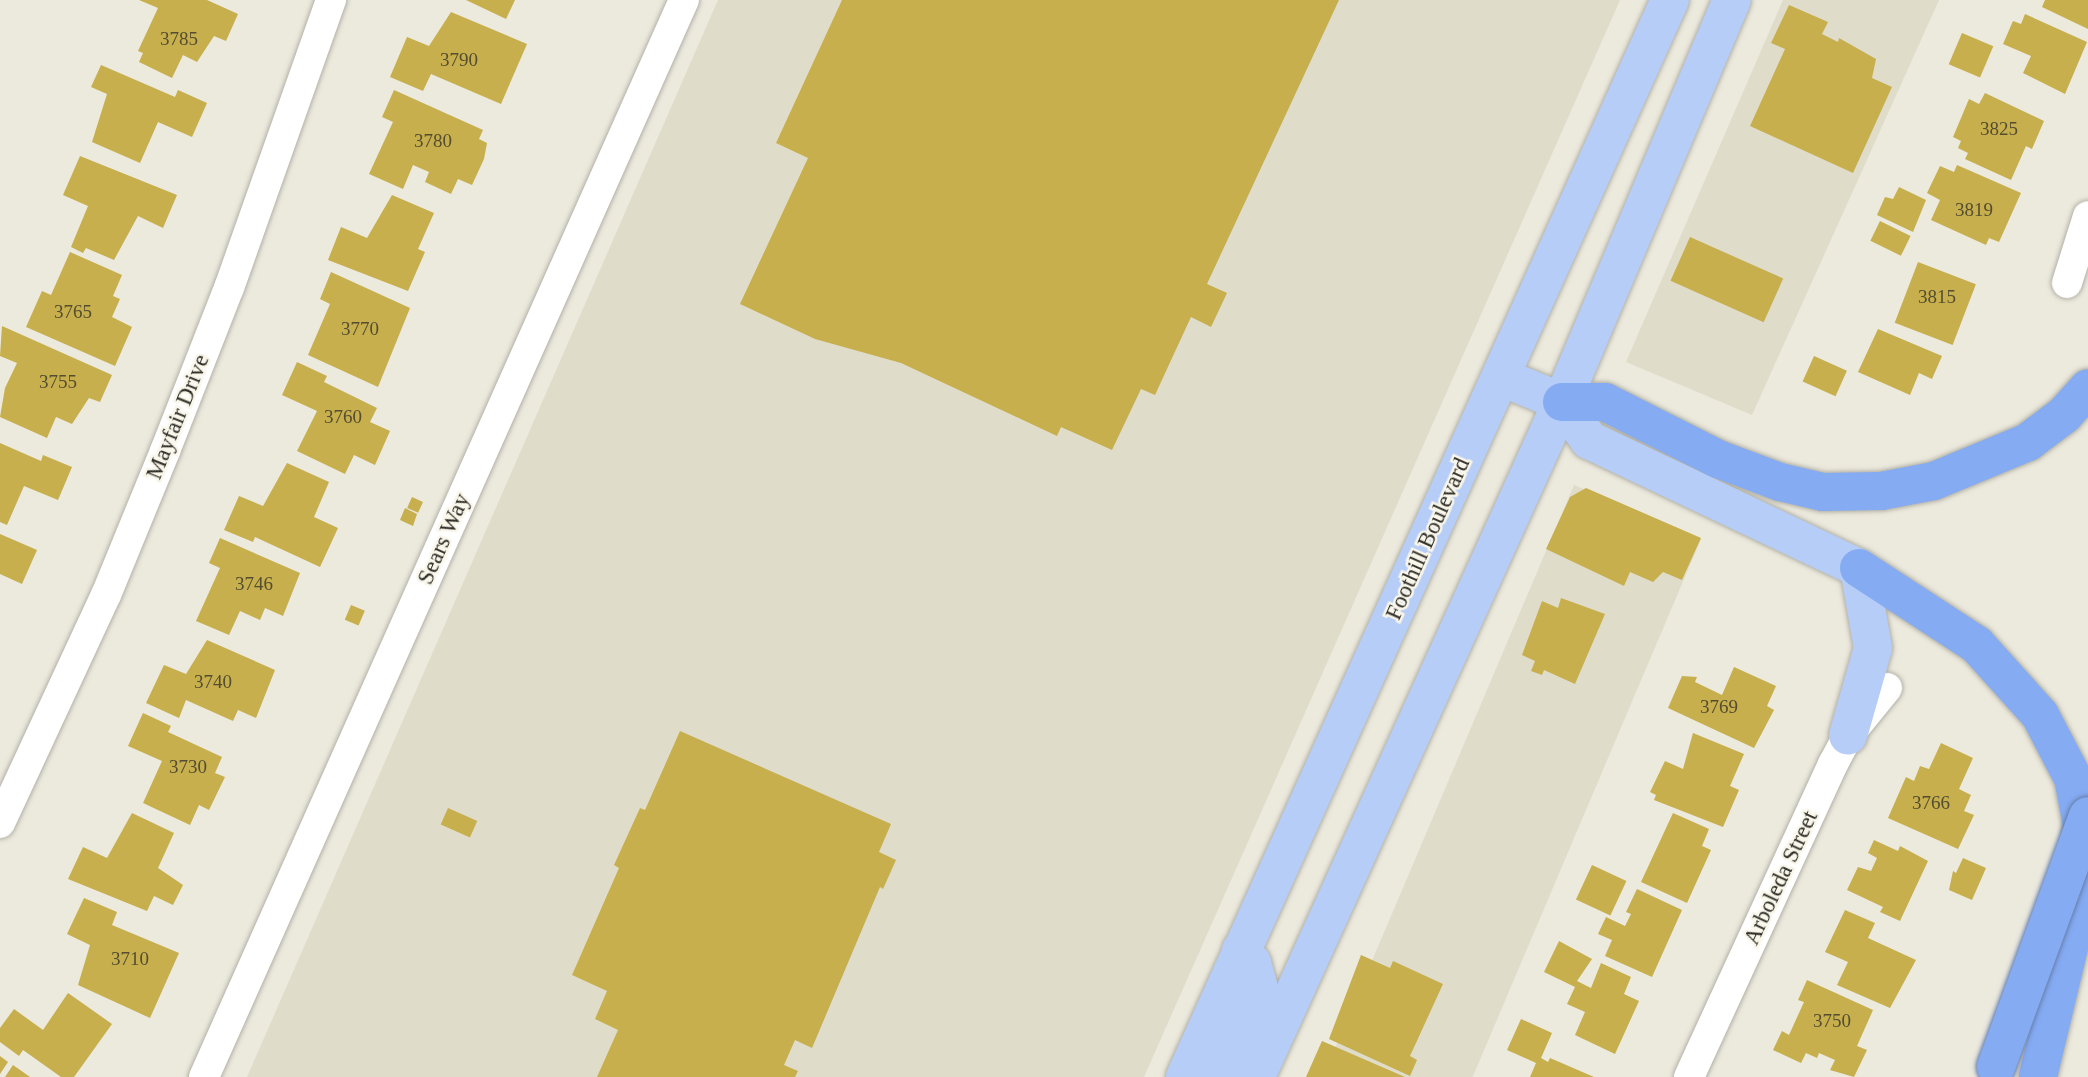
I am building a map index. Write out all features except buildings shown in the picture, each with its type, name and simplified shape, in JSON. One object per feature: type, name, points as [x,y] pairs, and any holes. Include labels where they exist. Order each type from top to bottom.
[{"type":"highway","points":[[1562,402],[1605,402],[1718,458],[1780,482],[1823,492],[1881,491],[1934,481],[2028,442],[2064,415],[2088,388]]},
{"type":"highway","points":[[1859,568],[1977,645],[2040,715],[2073,778],[2082,825],[2084,884],[2039,1077]]},
{"type":"highway","points":[[1994,1072],[2088,816]]},
{"type":"main road","name":"Foothill Boulevard","points":[[1185,1077],[1670,0]]},
{"type":"main road","points":[[1256,1077],[1562,402],[1732,0]]},
{"type":"main road","points":[[1501,377],[1562,402],[1589,440],[1859,568],[1873,648],[1848,736]]},
{"type":"main road","points":[[1222,1077],[1258,985],[1252,962],[1241,950]]},
{"type":"street","name":"Mayfair Drive","points":[[0,823],[106,595],[165,451],[229,288],[331,0]]},
{"type":"street","name":"Sears Way","points":[[204,1077],[684,0]]},
{"type":"street","points":[[2067,283],[2088,216]]},
{"type":"street","name":"Arboleda Street","points":[[1689,1077],[1848,736],[1887,688]]},
{"type":"shaded area","points":[[718,0],[1620,0],[1144,1077],[247,1077]]},
{"type":"shaded area","points":[[1783,0],[1939,0],[1752,415],[1626,362]]},
{"type":"shaded area","points":[[1574,485],[1701,539],[1473,1077],[1323,1077]]}]
